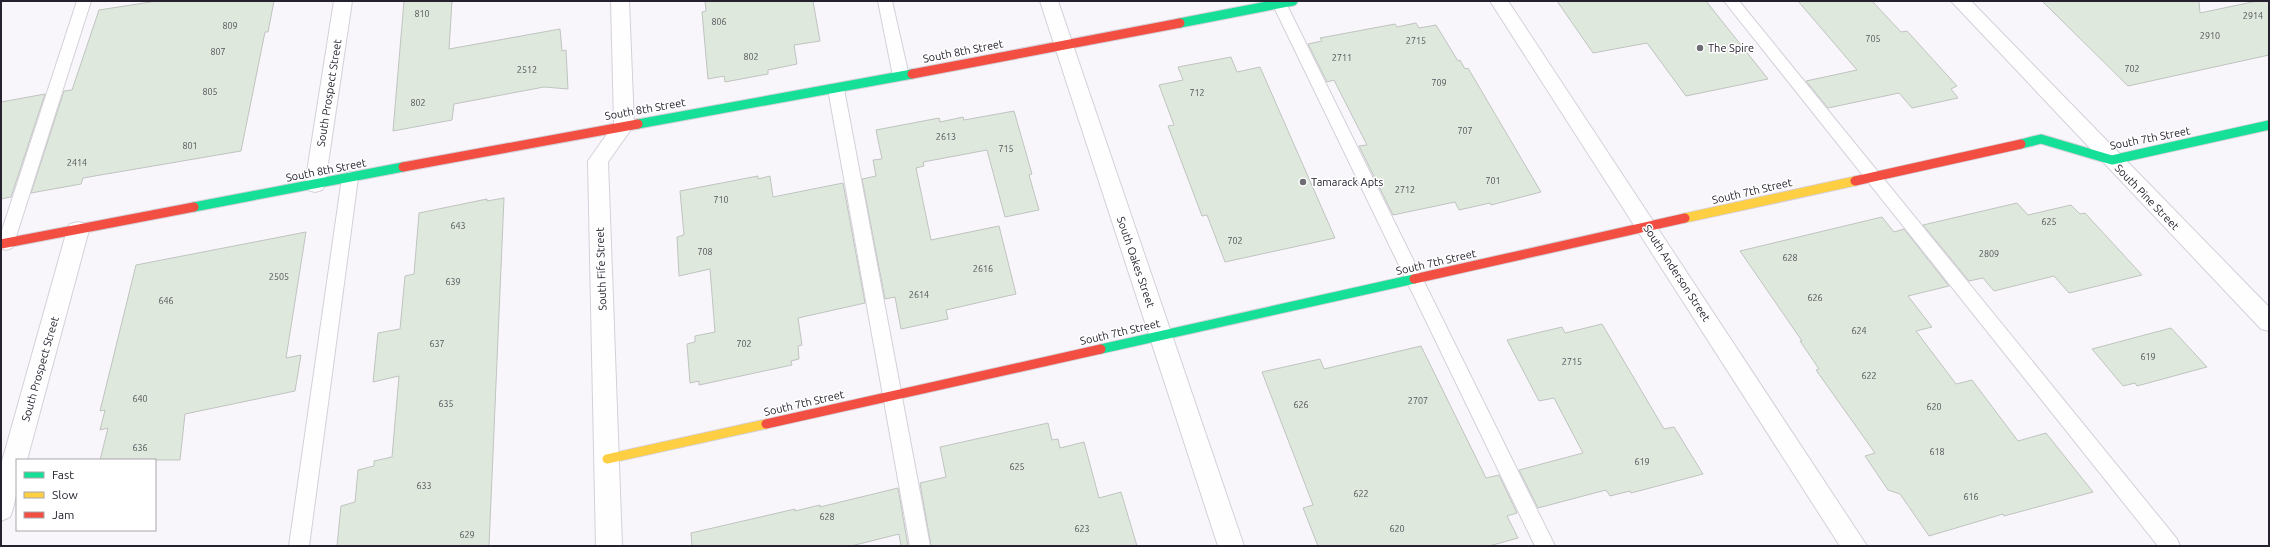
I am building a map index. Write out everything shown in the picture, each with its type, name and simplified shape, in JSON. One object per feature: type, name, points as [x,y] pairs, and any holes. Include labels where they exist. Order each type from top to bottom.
[{"type":"street","name":"South Prospect Street","points":[[314,184],[343,1]]},
{"type":"street","points":[[620,1],[624,125]]},
{"type":"street","name":"South Oakes Street","points":[[1049,1],[1062,44],[1231,546]]},
{"type":"street","name":"South Anderson Street","points":[[1499,1],[1854,546]]},
{"type":"street","name":"South Pine Street","points":[[1960,1],[2269,322]]},
{"type":"street","name":"South 8th Street","points":[[3,244],[624,125],[836,89],[1284,2]]},
{"type":"street","name":"South Fife Street","points":[[610,546],[598,161],[624,125]]},
{"type":"street","name":"South 7th Street","points":[[607,459],[2040,139],[2112,160],[2269,126]]},
{"type":"street","name":"South Prospect Street","points":[[1,509],[78,230]]},
{"type":"lane","points":[[3,244],[84,1]]},
{"type":"lane","points":[[885,1],[901,76]]},
{"type":"lane","points":[[1730,1],[2164,545]]},
{"type":"lane","points":[[1284,2],[1415,279],[1545,546]]},
{"type":"lane","points":[[836,89],[920,546]]},
{"type":"lane","points":[[299,546],[350,178]]},
{"type":"building","points":[[157,1],[274,1],[268,32],[265,32],[241,151],[83,178],[81,184],[31,193],[64,91],[72,90],[99,10]]},
{"type":"building","points":[[404,1],[452,1],[449,49],[560,29],[562,51],[566,50],[568,89],[544,87],[454,104],[452,120],[393,131]]},
{"type":"building","points":[[705,1],[813,1],[820,41],[794,45],[797,64],[768,70],[768,74],[725,82],[724,76],[708,79],[702,12],[706,11]]},
{"type":"building","name":"The Spire","points":[[1557,1],[1706,1],[1768,79],[1686,96],[1647,43],[1593,53]]},
{"type":"building","points":[[1798,1],[1872,1],[1901,32],[1907,31],[1957,86],[1951,89],[1958,98],[1912,108],[1899,93],[1828,108],[1806,81],[1857,70]]},
{"type":"building","points":[[2042,1],[2199,1],[2200,13],[2257,1],[2269,1],[2269,55],[2128,86]]},
{"type":"building","points":[[1416,23],[1419,28],[1436,25],[1458,61],[1460,60],[1465,69],[1468,68],[1541,192],[1491,205],[1490,203],[1459,210],[1455,202],[1393,215],[1359,146],[1367,145],[1334,80],[1327,82],[1308,44],[1322,41],[1320,38],[1395,24],[1397,27]]},
{"type":"building","name":"Tamarack Apts","points":[[1231,57],[1237,72],[1260,67],[1335,238],[1225,262],[1207,215],[1202,216],[1168,126],[1174,125],[1159,85],[1183,80],[1178,67]]},
{"type":"building","points":[[45,94],[11,197],[1,199],[1,102]]},
{"type":"building","points":[[1014,111],[1032,174],[1029,175],[1039,210],[1005,217],[987,150],[923,162],[924,166],[916,168],[931,240],[999,226],[1016,294],[946,310],[948,319],[901,329],[895,297],[885,299],[862,179],[876,176],[873,160],[882,159],[876,130],[939,118],[940,122],[963,117],[964,120]]},
{"type":"building","points":[[758,176],[758,179],[770,176],[773,197],[843,183],[865,303],[798,318],[802,345],[798,346],[799,359],[791,361],[792,365],[699,385],[699,381],[690,383],[687,344],[695,342],[695,336],[715,332],[710,269],[679,276],[677,237],[684,235],[680,191]]},
{"type":"building","points":[[504,198],[489,546],[337,546],[341,506],[355,502],[358,470],[374,466],[374,461],[392,457],[399,376],[373,382],[378,333],[400,329],[405,276],[414,274],[419,213],[487,199],[487,201]]},
{"type":"building","points":[[2017,203],[2028,215],[2071,205],[2080,214],[2085,213],[2142,275],[2069,293],[2054,276],[1994,291],[1983,278],[1969,281],[1923,225]]},
{"type":"building","points":[[1882,217],[1894,232],[1904,229],[1949,286],[1908,296],[1932,327],[1916,331],[1956,384],[1972,380],[2018,441],[2046,433],[2093,492],[2004,516],[2003,514],[1929,536],[1900,494],[1888,490],[1865,456],[1875,453],[1816,370],[1819,369],[1800,341],[1802,341],[1740,251]]},
{"type":"building","points":[[306,232],[286,358],[301,355],[295,391],[185,414],[180,460],[100,459],[108,428],[100,430],[105,410],[100,411],[136,265]]},
{"type":"building","points":[[1602,324],[1664,429],[1674,427],[1703,474],[1631,493],[1630,491],[1610,496],[1606,490],[1538,508],[1519,470],[1583,453],[1554,398],[1539,401],[1507,340],[1562,327],[1565,333]]},
{"type":"building","points":[[2171,328],[2207,367],[2137,386],[2135,383],[2123,386],[2092,349]]},
{"type":"building","points":[[1421,346],[1486,478],[1499,475],[1517,513],[1507,516],[1518,538],[1489,546],[1318,546],[1303,508],[1313,505],[1262,372],[1320,359],[1324,369]]},
{"type":"building","points":[[1048,423],[1052,440],[1058,439],[1060,448],[1084,442],[1099,498],[1121,492],[1137,546],[931,546],[920,483],[946,477],[940,447]]},
{"type":"building","points":[[898,488],[908,546],[901,546],[899,534],[851,546],[692,546],[691,533],[795,509],[795,511],[820,505],[820,507]]},
{"type":"traffic: fast","points":[[1180,23],[1293,1]]},
{"type":"traffic: fast","points":[[638,124],[912,74]]},
{"type":"traffic: fast","points":[[2021,144],[2041,139],[2112,160],[2269,125]]},
{"type":"traffic: fast","points":[[194,207],[403,167]]},
{"type":"traffic: fast","points":[[1101,349],[1414,279]]},
{"type":"traffic: slow","points":[[1685,218],[1855,181]]},
{"type":"traffic: slow","points":[[607,459],[766,424]]},
{"type":"traffic: jam","points":[[912,74],[1180,23]]},
{"type":"traffic: jam","points":[[403,167],[638,124]]},
{"type":"traffic: jam","points":[[1855,181],[2021,144]]},
{"type":"traffic: jam","points":[[1,244],[194,207]]},
{"type":"traffic: jam","points":[[1414,279],[1685,218]]},
{"type":"traffic: jam","points":[[766,424],[1101,349]]},
{"type":"place","name":"The Spire","points":[[1700,48]]},
{"type":"place","name":"Tamarack Apts","points":[[1303,182]]}]
